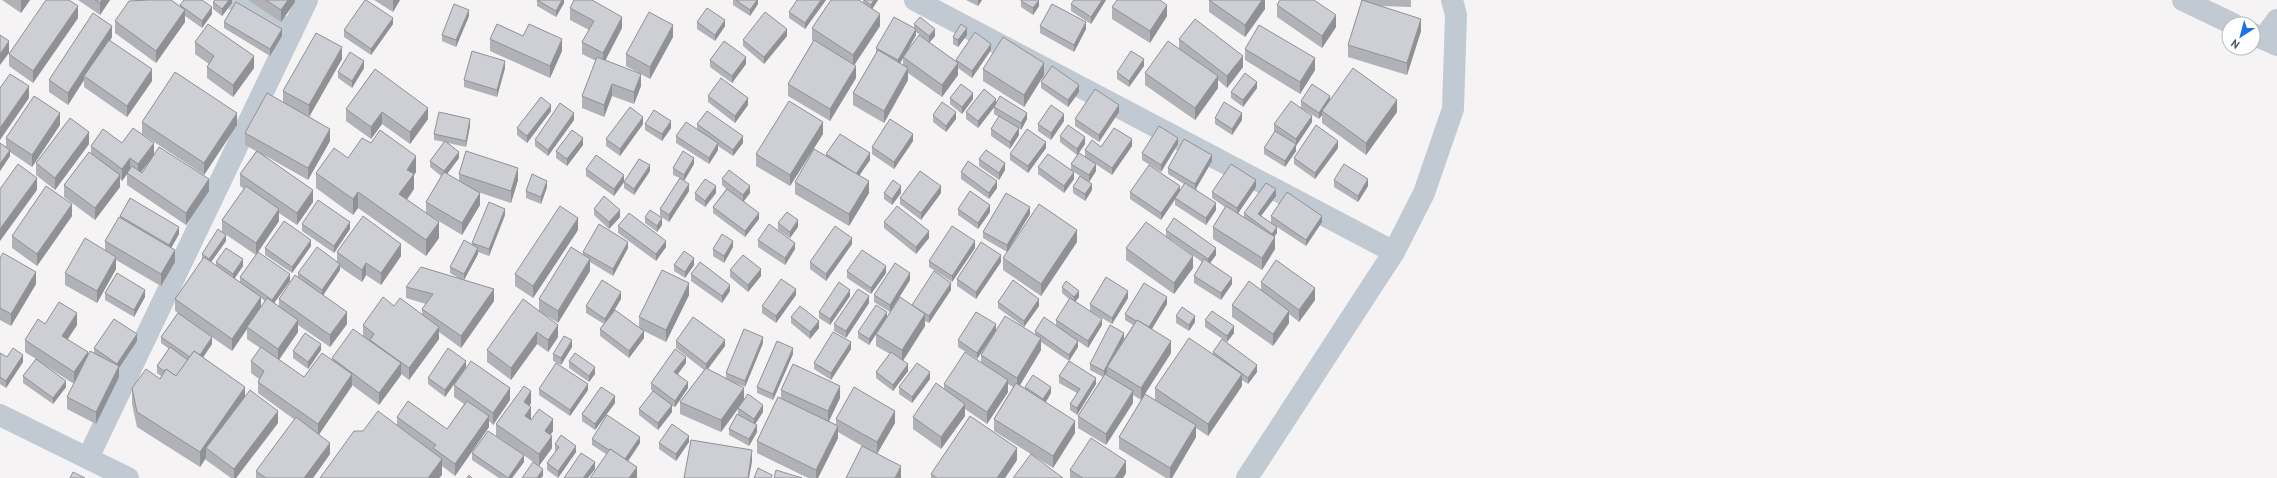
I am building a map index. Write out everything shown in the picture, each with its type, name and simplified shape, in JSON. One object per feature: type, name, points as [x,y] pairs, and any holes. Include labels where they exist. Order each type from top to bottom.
[{"type":"street","points":[[235,0],[292,32]]},
{"type":"street","points":[[88,458],[307,0]]},
{"type":"street","points":[[915,0],[1394,252]]},
{"type":"street","points":[[1247,478],[1394,252],[1424,193],[1453,109],[1456,15],[1452,0]]},
{"type":"street","points":[[2183,0],[2221,18]]},
{"type":"street","points":[[2264,39],[2277,20]]},
{"type":"street","points":[[0,415],[128,478]]},
{"type":"building","points":[[46,0],[69,0],[78,6],[33,71],[9,54]]},
{"type":"building","points":[[95,0],[102,0],[100,3]]},
{"type":"building","points":[[171,0],[185,10],[156,51],[115,21],[129,1]]},
{"type":"building","points":[[184,0],[202,0],[212,7],[202,21],[180,5]]},
{"type":"building","points":[[215,0],[229,0],[222,9],[213,2]]},
{"type":"building","points":[[266,0],[288,0],[281,10]]},
{"type":"building","points":[[365,0],[393,18],[371,49],[344,30]]},
{"type":"building","points":[[537,0],[562,0],[556,11]]},
{"type":"building","points":[[574,0],[592,0],[622,17],[603,53],[582,42],[594,21],[570,8]]},
{"type":"building","points":[[736,0],[757,0],[750,10]]},
{"type":"building","points":[[797,0],[821,0],[805,23],[789,12]]},
{"type":"building","points":[[831,0],[859,0],[880,14],[853,55],[812,28]]},
{"type":"building","points":[[864,0],[874,0],[871,5]]},
{"type":"building","points":[[1021,0],[1039,0],[1033,8]]},
{"type":"building","points":[[1074,0],[1102,0],[1091,17],[1071,4]]},
{"type":"building","points":[[1117,0],[1160,0],[1167,5],[1150,31],[1112,7]]},
{"type":"building","points":[[1209,0],[1262,0],[1245,25]]},
{"type":"building","points":[[1280,0],[1314,0],[1336,15],[1322,36],[1277,5]]},
{"type":"building","points":[[1362,0],[1421,19],[1407,63],[1348,45]]},
{"type":"building","points":[[236,2],[282,29],[270,49],[224,22]]},
{"type":"building","points":[[454,4],[469,10],[456,40],[442,35]]},
{"type":"building","points":[[1052,4],[1086,22],[1074,45],[1040,26]]},
{"type":"building","points":[[707,8],[725,20],[715,35],[697,22]]},
{"type":"building","points":[[649,12],[673,25],[650,67],[626,54]]},
{"type":"building","points":[[765,12],[787,29],[764,57],[743,40]]},
{"type":"building","points":[[93,13],[112,26],[68,93],[49,80]]},
{"type":"building","points":[[894,17],[916,29],[898,60],[876,48]]},
{"type":"building","points":[[920,17],[935,29],[929,36],[914,24]]},
{"type":"building","points":[[1195,19],[1243,56],[1227,76],[1179,39]]},
{"type":"building","points":[[208,24],[254,56],[233,85],[207,67],[214,56],[195,42]]},
{"type":"building","points":[[497,24],[523,36],[529,24],[562,39],[550,66],[490,39]]},
{"type":"building","points":[[961,24],[967,28],[958,40],[953,37]]},
{"type":"building","points":[[1259,25],[1315,58],[1300,82],[1245,49]]},
{"type":"building","points":[[975,32],[991,44],[972,71],[956,60]]},
{"type":"building","points":[[316,33],[342,47],[309,105],[283,91]]},
{"type":"building","points":[[0,35],[9,41],[0,54]]},
{"type":"building","points":[[919,35],[958,63],[942,85],[903,57]]},
{"type":"building","points":[[1003,37],[1044,63],[1024,95],[983,69]]},
{"type":"building","points":[[109,40],[152,69],[127,106],[84,76]]},
{"type":"building","points":[[814,40],[856,66],[830,109],[788,84]]},
{"type":"building","points":[[724,41],[746,57],[732,76],[710,60]]},
{"type":"building","points":[[1168,41],[1218,76],[1195,108],[1145,73]]},
{"type":"building","points":[[878,50],[908,68],[884,111],[853,93]]},
{"type":"building","points":[[472,51],[505,61],[497,90],[464,80]]},
{"type":"building","points":[[1131,51],[1144,59],[1129,81],[1117,72]]},
{"type":"building","points":[[350,52],[364,61],[352,81],[338,72]]},
{"type":"building","points":[[597,57],[641,74],[634,92],[612,84],[604,105],[582,96]]},
{"type":"building","points":[[1052,66],[1079,85],[1068,100],[1041,82]]},
{"type":"building","points":[[1353,68],[1397,100],[1366,143],[1322,111]]},
{"type":"building","points":[[375,69],[428,108],[410,132],[382,112],[371,127],[346,109]]},
{"type":"building","points":[[175,72],[237,113],[204,163],[142,122]]},
{"type":"building","points":[[1245,73],[1257,82],[1243,100],[1231,92]]},
{"type":"building","points":[[10,74],[29,86],[0,128],[0,88]]},
{"type":"building","points":[[721,78],[748,98],[735,116],[708,96]]},
{"type":"building","points":[[961,84],[973,93],[962,107],[950,98]]},
{"type":"building","points":[[1312,84],[1330,96],[1319,113],[1301,101]]},
{"type":"building","points":[[984,89],[996,99],[978,121],[966,112]]},
{"type":"building","points":[[1095,89],[1119,105],[1099,135],[1075,119]]},
{"type":"building","points":[[267,93],[330,129],[308,168],[245,133]]},
{"type":"building","points":[[34,96],[60,113],[32,155],[6,138]]},
{"type":"building","points":[[1000,96],[1027,113],[1021,123],[994,107]]},
{"type":"building","points":[[541,97],[551,105],[527,136],[517,128]]},
{"type":"building","points":[[789,101],[823,122],[790,175],[756,154]]},
{"type":"building","points":[[1291,101],[1312,116],[1296,139],[1274,124]]},
{"type":"building","points":[[942,102],[956,112],[946,126],[933,115]]},
{"type":"building","points":[[1224,102],[1242,113],[1232,129],[1215,118]]},
{"type":"building","points":[[560,103],[574,113],[548,150],[535,140]]},
{"type":"building","points":[[1051,105],[1064,114],[1051,133],[1038,124]]},
{"type":"building","points":[[630,107],[643,117],[620,149],[606,139]]},
{"type":"building","points":[[654,110],[671,121],[662,134],[645,124]]},
{"type":"building","points":[[707,111],[743,136],[733,150],[697,124]]},
{"type":"building","points":[[439,112],[470,119],[466,141],[434,134]]},
{"type":"building","points":[[999,116],[1019,128],[1010,142],[991,129]]},
{"type":"building","points":[[70,118],[89,132],[55,178],[36,163]]},
{"type":"building","points":[[890,119],[913,134],[894,162],[872,147]]},
{"type":"building","points":[[686,122],[718,143],[709,158],[676,136]]},
{"type":"building","points":[[1068,125],[1085,137],[1077,149],[1060,136]]},
{"type":"building","points":[[1316,125],[1338,141],[1315,173],[1294,158]]},
{"type":"building","points":[[1159,126],[1178,138],[1161,165],[1142,153]]},
{"type":"building","points":[[133,128],[154,143],[138,164],[130,158],[122,169],[91,146],[103,129],[122,143]]},
{"type":"building","points":[[1114,128],[1132,139],[1112,168],[1085,150],[1092,140],[1101,147]]},
{"type":"building","points":[[1027,129],[1046,142],[1028,166],[1010,154]]},
{"type":"building","points":[[380,130],[416,156],[407,170],[414,174],[399,194],[439,222],[426,240],[358,192],[353,199],[316,173],[334,148],[348,158],[362,138],[371,143]]},
{"type":"building","points":[[572,130],[583,138],[567,159],[556,151]]},
{"type":"building","points":[[1275,131],[1296,144],[1285,161],[1264,148]]},
{"type":"building","points":[[840,134],[870,153],[856,174],[826,154]]},
{"type":"building","points":[[1184,139],[1212,155],[1195,184],[1168,168]]},
{"type":"building","points":[[445,141],[459,152],[444,171],[430,161]]},
{"type":"building","points":[[0,143],[10,150],[0,164]]},
{"type":"building","points":[[159,147],[209,179],[186,213],[127,173],[132,166],[142,173]]},
{"type":"building","points":[[814,149],[869,181],[849,214],[795,182]]},
{"type":"building","points":[[986,150],[1005,163],[999,173],[979,159]]},
{"type":"building","points":[[257,151],[313,190],[297,213],[240,174]]},
{"type":"building","points":[[466,151],[518,168],[511,191],[459,174]]},
{"type":"building","points":[[683,151],[694,158],[684,175],[673,168]]},
{"type":"building","points":[[89,152],[120,175],[95,208],[64,185]]},
{"type":"building","points":[[1079,153],[1096,164],[1089,175],[1071,164]]},
{"type":"building","points":[[1048,154],[1074,172],[1064,186],[1038,167]]},
{"type":"building","points":[[596,155],[624,175],[614,189],[586,169]]},
{"type":"building","points":[[639,159],[650,165],[634,189],[624,182]]},
{"type":"building","points":[[968,161],[997,181],[989,193],[961,172]]},
{"type":"building","points":[[18,164],[37,178],[0,229],[0,189]]},
{"type":"building","points":[[1231,164],[1256,180],[1237,208],[1212,192]]},
{"type":"building","points":[[1344,164],[1368,179],[1358,196],[1334,180]]},
{"type":"building","points":[[1149,165],[1180,186],[1161,213],[1130,192]]},
{"type":"building","points":[[729,170],[750,186],[743,195],[722,179]]},
{"type":"building","points":[[920,171],[941,186],[921,213],[900,198]]},
{"type":"building","points":[[444,172],[480,193],[462,223],[426,202]]},
{"type":"building","points":[[532,174],[547,181],[541,197],[526,191]]},
{"type":"building","points":[[1080,176],[1092,184],[1085,194],[1073,187]]},
{"type":"building","points":[[680,178],[689,184],[669,215],[660,209]]},
{"type":"building","points":[[705,179],[716,186],[705,201],[695,193]]},
{"type":"building","points":[[893,180],[901,186],[892,199],[884,193]]},
{"type":"building","points":[[1185,183],[1216,203],[1206,218],[1175,198]]},
{"type":"building","points":[[1266,183],[1276,189],[1258,214],[1277,227],[1272,234],[1244,213]]},
{"type":"building","points":[[46,186],[72,204],[37,254],[12,236]]},
{"type":"building","points":[[246,186],[279,209],[256,243],[222,220]]},
{"type":"building","points":[[727,189],[759,213],[745,231],[713,207]]},
{"type":"building","points":[[970,191],[990,205],[978,223],[958,209]]},
{"type":"building","points":[[1287,192],[1322,216],[1306,240],[1271,216]]},
{"type":"building","points":[[1006,193],[1030,207],[1007,245],[983,232]]},
{"type":"building","points":[[604,196],[620,210],[609,222],[594,209]]},
{"type":"building","points":[[130,198],[179,227],[169,245],[120,216]]},
{"type":"building","points":[[318,200],[350,222],[334,246],[302,224]]},
{"type":"building","points":[[489,202],[505,209],[489,249],[472,243]]},
{"type":"building","points":[[1039,204],[1077,230],[1041,284],[1003,258]]},
{"type":"building","points":[[560,206],[578,218],[533,286],[515,274]]},
{"type":"building","points":[[897,206],[929,231],[916,247],[884,222]]},
{"type":"building","points":[[1226,206],[1275,237],[1262,258],[1213,227]]},
{"type":"building","points":[[650,210],[662,218],[657,226],[645,217]]},
{"type":"building","points":[[787,212],[798,220],[790,232],[778,223]]},
{"type":"building","points":[[629,213],[666,241],[656,254],[618,226]]},
{"type":"building","points":[[363,216],[401,244],[381,273],[366,263],[362,270],[337,252]]},
{"type":"building","points":[[119,217],[175,250],[161,274],[105,241]]},
{"type":"building","points":[[1174,218],[1216,248],[1208,259],[1166,230]]},
{"type":"building","points":[[284,221],[311,240],[292,267],[265,248]]},
{"type":"building","points":[[1146,222],[1193,256],[1174,283],[1126,248]]},
{"type":"building","points":[[599,224],[628,242],[613,269],[583,252]]},
{"type":"building","points":[[769,224],[795,243],[785,258],[758,240]]},
{"type":"building","points":[[835,226],[852,238],[826,274],[810,262]]},
{"type":"building","points":[[952,226],[975,241],[952,276],[929,261]]},
{"type":"building","points":[[218,229],[226,235],[209,259],[202,254]]},
{"type":"building","points":[[722,234],[733,241],[724,256],[713,249]]},
{"type":"building","points":[[85,238],[116,257],[97,291],[65,273]]},
{"type":"building","points":[[464,240],[478,248],[464,274],[450,267]]},
{"type":"building","points":[[981,242],[1001,255],[976,292],[957,279]]},
{"type":"building","points":[[317,247],[340,264],[322,290],[298,273]]},
{"type":"building","points":[[571,247],[590,259],[558,311],[539,299]]},
{"type":"building","points":[[226,248],[243,259],[233,274],[216,262]]},
{"type":"building","points":[[862,250],[886,266],[871,288],[847,271]]},
{"type":"building","points":[[684,251],[694,258],[685,272],[674,265]]},
{"type":"building","points":[[258,252],[290,274],[272,300],[240,277]]},
{"type":"building","points":[[3,253],[36,272],[11,314],[0,308],[0,258]]},
{"type":"building","points":[[743,255],[761,269],[748,285],[730,270]]},
{"type":"building","points":[[204,257],[261,297],[232,339],[175,299]]},
{"type":"building","points":[[1204,259],[1232,278],[1221,293],[1194,276]]},
{"type":"building","points":[[1276,260],[1315,288],[1299,310],[1261,282]]},
{"type":"building","points":[[700,262],[730,285],[722,296],[691,274]]},
{"type":"building","points":[[895,263],[910,273],[890,305],[874,295]]},
{"type":"building","points":[[421,267],[494,289],[461,336],[422,309],[433,294],[406,287]]},
{"type":"building","points":[[662,270],[689,283],[666,330],[639,317]]},
{"type":"building","points":[[934,271],[951,283],[929,316],[912,305]]},
{"type":"building","points":[[117,273],[145,290],[134,310],[105,293]]},
{"type":"building","points":[[295,275],[347,312],[330,335],[279,299]]},
{"type":"building","points":[[1106,277],[1128,291],[1112,318],[1090,304]]},
{"type":"building","points":[[781,279],[796,289],[776,316],[762,306]]},
{"type":"building","points":[[602,280],[621,292],[605,319],[586,306]]},
{"type":"building","points":[[1013,280],[1039,299],[1024,321],[998,302]]},
{"type":"building","points":[[1066,281],[1079,291],[1074,297],[1062,287]]},
{"type":"building","points":[[1249,281],[1289,311],[1273,334],[1232,305]]},
{"type":"building","points":[[839,282],[850,290],[830,319],[819,312]]},
{"type":"building","points":[[1144,283],[1167,297],[1149,327],[1125,314]]},
{"type":"building","points":[[858,289],[869,296],[846,331],[834,324]]},
{"type":"building","points":[[383,297],[394,306],[400,298],[439,327],[409,368],[370,340],[374,334],[363,325]]},
{"type":"building","points":[[900,297],[925,314],[902,350],[876,334]]},
{"type":"building","points":[[267,298],[298,320],[278,349],[247,327]]},
{"type":"building","points":[[1070,298],[1102,319],[1088,341],[1056,320]]},
{"type":"building","points":[[523,299],[558,325],[548,340],[537,332],[511,368],[487,350]]},
{"type":"building","points":[[59,302],[77,313],[62,336],[88,352],[74,372],[25,340],[38,319],[45,324]]},
{"type":"building","points":[[876,305],[887,312],[869,339],[858,332]]},
{"type":"building","points":[[800,306],[819,321],[810,332],[791,317]]},
{"type":"building","points":[[1182,307],[1195,316],[1189,325],[1176,316]]},
{"type":"building","points":[[615,310],[644,331],[629,351],[600,329]]},
{"type":"building","points":[[1212,311],[1234,326],[1227,336],[1205,320]]},
{"type":"building","points":[[976,312],[996,324],[977,353],[958,340]]},
{"type":"building","points":[[178,313],[212,337],[200,355],[194,351],[190,357],[161,337]]},
{"type":"building","points":[[1005,316],[1041,338],[1017,378],[981,355]]},
{"type":"building","points":[[693,317],[725,340],[706,364],[676,341]]},
{"type":"building","points":[[1044,317],[1078,341],[1069,355],[1035,331]]},
{"type":"building","points":[[114,319],[137,334],[117,364],[94,348]]},
{"type":"building","points":[[1137,320],[1171,341],[1141,388],[1107,367]]},
{"type":"building","points":[[1110,325],[1124,333],[1104,371],[1090,364]]},
{"type":"building","points":[[353,329],[401,363],[379,393],[332,358]]},
{"type":"building","points":[[744,329],[763,337],[745,381],[726,373]]},
{"type":"building","points":[[833,332],[851,342],[831,373],[814,363]]},
{"type":"building","points":[[305,333],[321,344],[308,362],[293,351]]},
{"type":"building","points":[[564,336],[572,340],[561,358],[553,354]]},
{"type":"building","points":[[1189,338],[1242,374],[1208,424],[1155,388]]},
{"type":"building","points":[[1222,339],[1257,365],[1248,378],[1213,352]]},
{"type":"building","points":[[777,341],[793,348],[773,394],[757,387]]},
{"type":"building","points":[[170,347],[188,360],[176,376],[166,369],[164,371],[157,366]]},
{"type":"building","points":[[261,347],[304,377],[322,353],[352,374],[318,424],[258,382],[264,371],[251,361]]},
{"type":"building","points":[[13,348],[23,355],[6,381],[0,377],[0,353],[7,357]]},
{"type":"building","points":[[448,348],[466,361],[445,390],[428,378]]},
{"type":"building","points":[[675,349],[686,357],[674,372],[688,382],[675,401],[651,383]]},
{"type":"building","points":[[90,351],[119,366],[96,412],[67,397]]},
{"type":"building","points":[[194,351],[245,387],[200,452],[137,412],[132,388],[146,369],[160,379],[166,369],[176,376]]},
{"type":"building","points":[[891,352],[908,364],[893,385],[876,372]]},
{"type":"building","points":[[965,352],[1008,380],[987,412],[944,384]]},
{"type":"building","points":[[575,353],[595,367],[589,376],[569,361]]},
{"type":"building","points":[[36,359],[66,381],[53,398],[23,376]]},
{"type":"building","points":[[471,361],[510,388],[493,413],[454,385]]},
{"type":"building","points":[[1069,361],[1096,378],[1077,408],[1070,404],[1080,389],[1059,376]]},
{"type":"building","points":[[556,363],[588,384],[570,410],[539,389]]},
{"type":"building","points":[[917,363],[930,372],[912,397],[899,387]]},
{"type":"building","points":[[793,364],[840,386],[828,411],[781,390]]},
{"type":"building","points":[[706,368],[744,388],[721,420],[680,402]]},
{"type":"building","points":[[1105,374],[1133,391],[1106,434],[1078,416]]},
{"type":"building","points":[[1033,375],[1051,387],[1043,399],[1025,387]]},
{"type":"building","points":[[936,383],[965,404],[941,437],[913,417]]},
{"type":"building","points":[[1016,383],[1075,421],[1053,456],[994,419]]},
{"type":"building","points":[[524,386],[531,391],[524,402],[531,407],[525,416],[531,420],[539,409],[553,419],[545,431],[552,436],[539,454],[496,424]]},
{"type":"building","points":[[601,387],[615,396],[595,424],[582,414]]},
{"type":"building","points":[[854,387],[895,411],[877,442],[836,419]]},
{"type":"building","points":[[250,390],[278,411],[234,469],[206,448]]},
{"type":"building","points":[[653,391],[672,405],[658,423],[639,409]]},
{"type":"building","points":[[748,394],[763,405],[754,419],[738,408]]},
{"type":"building","points":[[1145,394],[1196,425],[1170,468],[1119,437]]},
{"type":"building","points":[[778,397],[838,426],[816,470],[757,441]]},
{"type":"building","points":[[408,401],[447,429],[467,401],[489,416],[455,464],[433,448],[436,445],[397,417]]},
{"type":"building","points":[[378,411],[442,459],[428,478],[320,478],[354,431],[363,431]]},
{"type":"building","points":[[737,414],[757,425],[749,439],[729,429]]},
{"type":"building","points":[[607,415],[640,437],[625,459],[592,439]]},
{"type":"building","points":[[970,416],[1017,448],[997,478],[937,478],[931,474]]},
{"type":"building","points":[[296,417],[330,443],[304,478],[266,478],[256,471]]},
{"type":"building","points":[[672,424],[689,436],[676,454],[659,443]]},
{"type":"building","points":[[488,431],[524,455],[508,478],[472,453]]},
{"type":"building","points":[[561,435],[576,446],[558,471],[547,463],[559,447],[555,444]]},
{"type":"building","points":[[1091,438],[1126,461],[1115,478],[1083,478],[1070,470]]},
{"type":"building","points":[[691,440],[752,450],[748,478],[684,478]]},
{"type":"building","points":[[862,446],[901,466],[895,478],[846,478]]},
{"type":"building","points":[[610,449],[637,467],[629,478],[590,478]]},
{"type":"building","points":[[581,453],[595,462],[583,478],[564,478]]},
{"type":"building","points":[[1031,454],[1063,478],[1013,478]]},
{"type":"building","points":[[533,462],[543,469],[537,478],[522,478]]},
{"type":"building","points":[[758,468],[772,475],[771,478],[754,478]]},
{"type":"building","points":[[776,470],[802,478],[774,478]]},
{"type":"building","points":[[73,472],[85,478],[70,478]]}]
